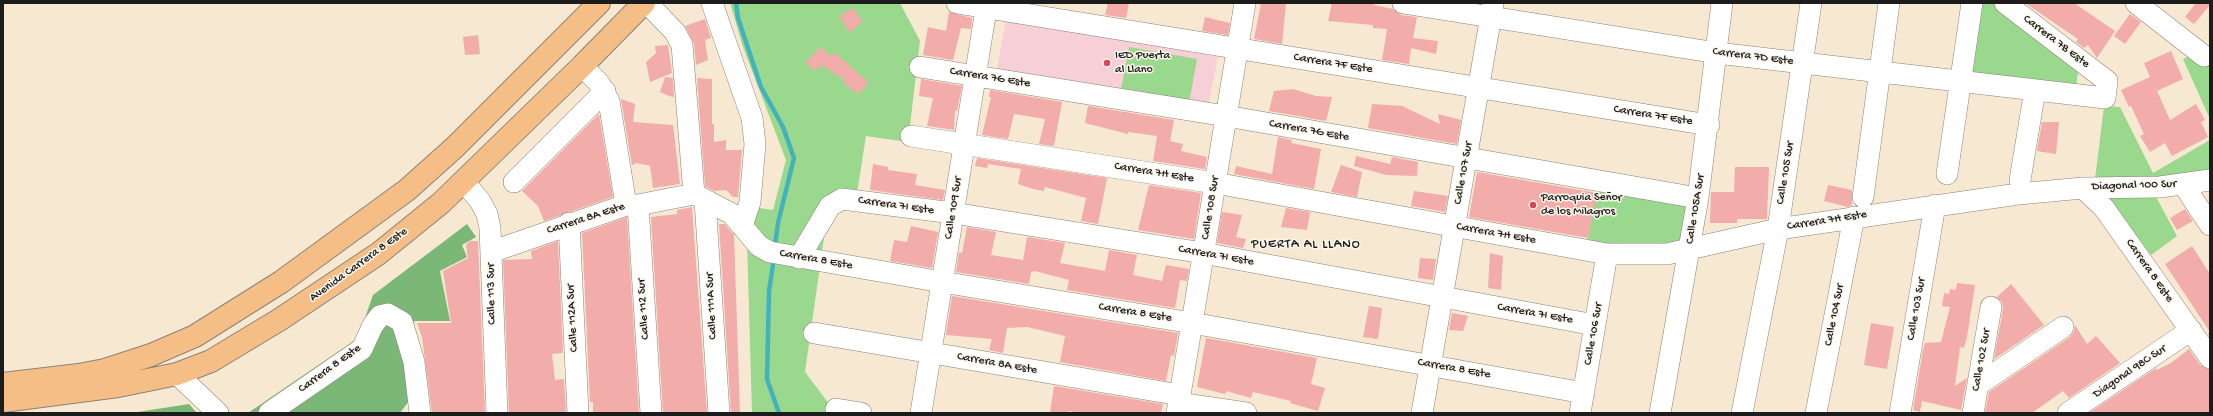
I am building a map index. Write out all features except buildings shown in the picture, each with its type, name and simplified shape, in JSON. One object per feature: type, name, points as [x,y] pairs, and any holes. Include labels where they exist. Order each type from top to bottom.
[{"type":"highway","points":[[3,384],[79,375],[105,370],[151,355],[195,336],[281,282],[407,190],[461,142],[600,3]]},
{"type":"highway","name":"Avenida Carrera 8 Este","points":[[3,401],[118,386],[177,374],[211,361],[235,348],[343,279],[418,222],[464,182],[646,3]]},
{"type":"street","name":"Calle 111A Sur","points":[[646,3],[675,32],[682,45],[700,197],[719,413]]},
{"type":"street","points":[[712,3],[752,118],[755,144],[750,202],[742,226]]},
{"type":"street","name":"Carrera 7F Este","points":[[957,3],[987,5],[1237,49],[1709,125]]},
{"type":"street","name":"Calle 108 Sur","points":[[1178,404],[1245,3]]},
{"type":"street","name":"Carrera 7D Este","points":[[1403,3],[1492,10],[1717,53],[2035,90],[2106,89]]},
{"type":"street","name":"Calle 105A Sur","points":[[1660,413],[1698,198],[1709,125],[1722,3]]},
{"type":"street","name":"Calle 105 Sur","points":[[1742,413],[1778,229],[1811,3]]},
{"type":"street","points":[[1863,196],[1889,3]]},
{"type":"street","points":[[1947,174],[1972,3]]},
{"type":"street","name":"Carrera 7B Este","points":[[2005,3],[2106,89]]},
{"type":"street","points":[[2137,3],[2204,56]]},
{"type":"street","name":"Calle 109 Sur","points":[[921,413],[987,5]]},
{"type":"street","name":"Calle 107 Sur","points":[[1422,413],[1492,10]]},
{"type":"street","name":"Calle 112 Sur","points":[[582,66],[605,91],[609,101],[632,205],[651,413]]},
{"type":"street","name":"Carrera 7G Este","points":[[920,67],[1226,116],[1698,198]]},
{"type":"street","points":[[2020,180],[2035,90]]},
{"type":"street","points":[[514,182],[605,91]]},
{"type":"street","name":"Carrera 7H Este","points":[[911,136],[1215,183],[1607,254],[1647,255],[1690,250],[1778,229],[1854,217],[1935,205],[2083,188]]},
{"type":"street","name":"Diagonal 100 Sur","points":[[2083,188],[2160,187],[2210,180]]},
{"type":"street","name":"Calle 113 Sur","points":[[464,182],[480,201],[487,214],[491,252],[497,413]]},
{"type":"street","points":[[2183,184],[2210,225]]},
{"type":"street","name":"Carrera 8 Este","points":[[2083,188],[2104,208],[2210,358]]},
{"type":"street","name":"Carrera 8A Este","points":[[491,252],[569,223],[632,205],[700,197]]},
{"type":"street","name":"Carrera 8 Este","points":[[700,197],[732,214],[759,246],[770,252],[942,282],[1192,322],[1584,393]]},
{"type":"street","name":"Carrera 7I Este","points":[[799,258],[830,206],[836,201],[842,199],[953,213],[1203,253],[1595,325]]},
{"type":"street","name":"Calle 103 Sur","points":[[1900,413],[1935,205]]},
{"type":"street","name":"Calle 104 Sur","points":[[1816,413],[1854,217]]},
{"type":"street","name":"Calle 112A Sur","points":[[569,223],[578,413]]},
{"type":"street","name":"Calle 106 Sur","points":[[1580,413],[1607,254]]},
{"type":"street","name":"Calle 102 Sur","points":[[1973,413],[1991,307]]},
{"type":"street","name":"Carrera 8 Este","points":[[269,413],[362,348],[372,325],[380,316],[388,314],[402,322],[414,362],[420,405]]},
{"type":"street","points":[[1978,385],[2063,327]]},
{"type":"street","name":"Diagonal 98C Sur","points":[[2068,413],[2191,330]]},
{"type":"street","name":"Carrera 8A Este","points":[[814,333],[930,352],[1178,404],[1246,413]]},
{"type":"street","points":[[177,374],[218,413]]},
{"type":"street","points":[[405,413],[420,405]]},
{"type":"street","points":[[836,409],[861,413]]},
{"type":"shaded area","name":"IED Puerta al Llano","points":[[1006,20],[1218,57],[1208,107],[997,69]]},
{"type":"green space","points":[[730,3],[900,3],[920,41],[908,142],[866,136],[855,206],[829,202],[805,372],[836,413],[752,413],[746,206],[773,210],[786,160],[743,47]]},
{"type":"green space","points":[[1978,3],[1992,3],[2078,72],[2076,87],[1970,74]]},
{"type":"green space","points":[[1129,47],[1197,59],[1189,103],[1121,90]]},
{"type":"green space","points":[[2210,47],[2210,119],[2183,59]]},
{"type":"green space","points":[[2104,106],[2120,107],[2153,173],[2210,140],[2210,188],[2154,193],[2177,236],[2151,255],[2095,179]]},
{"type":"green space","points":[[1597,188],[1687,207],[1681,246],[1587,243]]},
{"type":"green space","points":[[467,224],[476,237],[462,245],[467,257],[440,271],[450,321],[414,321],[415,393],[400,413],[248,413],[358,338],[373,295]]},
{"type":"green space","points":[[189,404],[197,413],[131,413]]},
{"type":"waterway","points":[[736,3],[738,18],[761,87],[783,127],[794,158],[778,223],[775,245]]},
{"type":"waterway","points":[[773,265],[769,291],[767,379],[779,413]]},
{"type":"place","name":"IED Puerta al Llano","points":[[1107,63]]},
{"type":"place","name":"Parroquia Señor de los Milagros","points":[[1533,205]]},
{"type":"district","name":"PUERTA AL LLANO","points":[[1306,245]]}]
